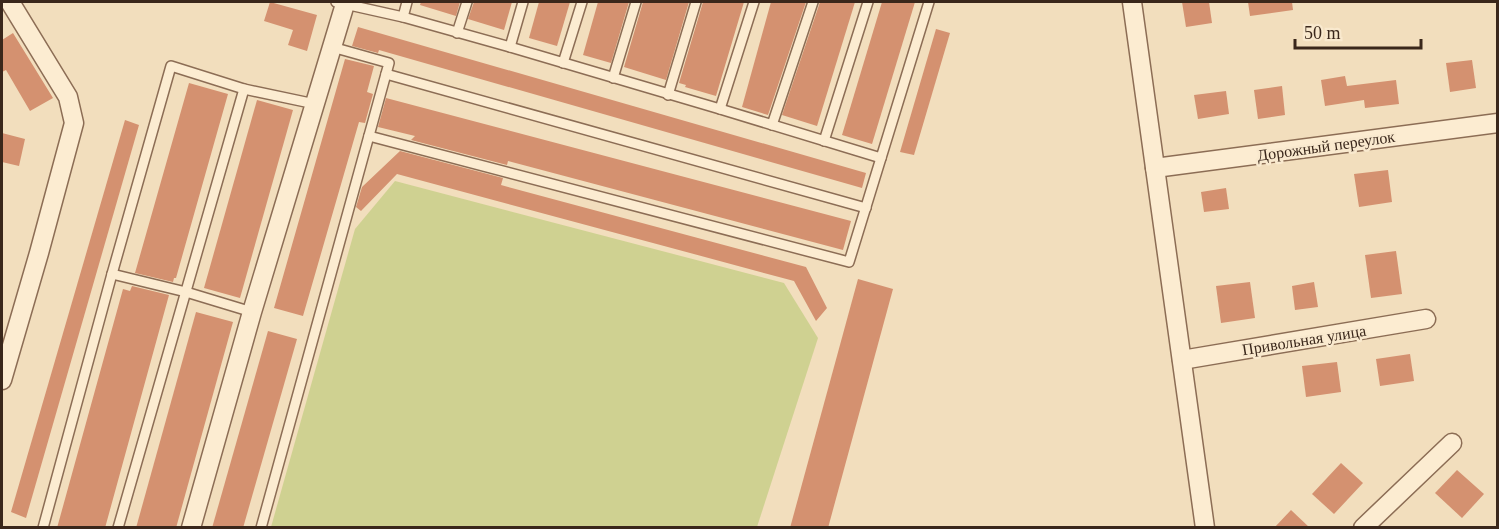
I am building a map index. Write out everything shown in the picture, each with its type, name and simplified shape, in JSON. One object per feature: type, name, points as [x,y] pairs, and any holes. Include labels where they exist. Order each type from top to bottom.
[{"type":"street","points":[[2,377],[74,123],[68,97],[9,2]]},
{"type":"street","points":[[191,528],[252,312],[332,47],[342,2]]},
{"type":"street","points":[[1132,2],[1205,528]]},
{"type":"street","name":"Дорожный переулок","points":[[1155,168],[1497,123]]},
{"type":"street","name":"Привольная улица","points":[[1182,360],[1426,319]]},
{"type":"street","points":[[1363,528],[1452,443]]},
{"type":"lane","points":[[342,2],[510,47],[881,158]]},
{"type":"lane","points":[[403,17],[407,2]]},
{"type":"lane","points":[[457,33],[467,2]]},
{"type":"lane","points":[[510,47],[524,2]]},
{"type":"lane","points":[[563,63],[582,2]]},
{"type":"lane","points":[[613,78],[636,2]]},
{"type":"lane","points":[[668,95],[696,2]]},
{"type":"lane","points":[[720,109],[754,2]]},
{"type":"lane","points":[[772,125],[813,2]]},
{"type":"lane","points":[[824,141],[868,2]]},
{"type":"lane","points":[[369,136],[849,262],[929,2]]},
{"type":"lane","points":[[261,528],[389,63],[332,47]]},
{"type":"lane","points":[[43,528],[171,66],[244,89],[315,104]]},
{"type":"lane","points":[[386,74],[866,208]]},
{"type":"lane","points":[[117,528],[244,89]]},
{"type":"lane","points":[[112,274],[186,292],[252,312]]},
{"type":"green space","points":[[395,181],[784,283],[818,338],[757,527],[271,527],[355,229]]},
{"type":"building","points":[[270,2],[317,15],[307,51],[288,45],[293,30],[264,21]]},
{"type":"building","points":[[421,2],[460,2],[456,16],[420,5]]},
{"type":"building","points":[[474,2],[512,2],[504,30],[468,19]]},
{"type":"building","points":[[539,2],[570,2],[557,46],[529,38]]},
{"type":"building","points":[[598,2],[629,2],[611,63],[583,55]]},
{"type":"building","points":[[643,2],[689,2],[666,80],[624,67]]},
{"type":"building","points":[[703,2],[744,2],[716,96],[679,83]]},
{"type":"building","points":[[771,2],[806,2],[768,115],[742,107]]},
{"type":"building","points":[[820,2],[855,2],[817,126],[782,115]]},
{"type":"building","points":[[882,2],[915,2],[872,144],[842,135]]},
{"type":"building","points":[[1182,2],[1209,2],[1212,23],[1186,27]]},
{"type":"building","points":[[1248,2],[1292,2],[1293,10],[1250,16]]},
{"type":"building","points":[[358,27],[866,173],[862,188],[379,50],[378,53],[352,46]]},
{"type":"building","points":[[936,29],[950,33],[914,155],[900,152]]},
{"type":"building","points":[[13,33],[53,98],[30,111],[6,70],[2,72],[2,40]]},
{"type":"building","points":[[345,59],[374,66],[367,92],[373,94],[365,123],[359,122],[303,316],[274,308]]},
{"type":"building","points":[[1472,60],[1476,88],[1450,92],[1446,63]]},
{"type":"building","points":[[1345,76],[1347,86],[1396,80],[1399,104],[1365,108],[1364,100],[1325,106],[1321,80]]},
{"type":"building","points":[[189,83],[228,94],[173,282],[135,273]]},
{"type":"building","points":[[1282,86],[1285,115],[1258,119],[1254,90]]},
{"type":"building","points":[[1226,91],[1229,114],[1198,119],[1194,95]]},
{"type":"building","points":[[386,98],[851,221],[843,250],[508,161],[507,165],[411,140],[415,136],[378,127]]},
{"type":"building","points":[[257,100],[293,110],[240,298],[204,288]]},
{"type":"building","points":[[125,120],[139,125],[26,518],[11,512]]},
{"type":"building","points":[[2,133],[25,139],[19,166],[2,162]]},
{"type":"building","points":[[400,151],[503,178],[501,185],[806,267],[827,308],[816,321],[794,281],[397,174],[361,211],[356,207],[362,187]]},
{"type":"building","points":[[1388,170],[1392,202],[1359,207],[1354,174]]},
{"type":"building","points":[[1226,188],[1229,209],[1204,212],[1201,192]]},
{"type":"building","points":[[1396,251],[1402,294],[1371,298],[1365,255]]},
{"type":"building","points":[[858,279],[893,289],[828,528],[790,528]]},
{"type":"building","points":[[1250,282],[1255,318],[1221,323],[1216,286]]},
{"type":"building","points":[[1314,282],[1318,307],[1295,310],[1292,286]]},
{"type":"building","points":[[132,286],[169,295],[105,528],[57,528],[123,289],[130,291]]},
{"type":"building","points":[[196,312],[233,322],[176,528],[136,528]]},
{"type":"building","points":[[268,331],[297,339],[243,528],[212,528]]},
{"type":"building","points":[[1410,354],[1414,381],[1380,386],[1376,359]]},
{"type":"building","points":[[1337,362],[1341,392],[1306,397],[1302,366]]},
{"type":"building","points":[[1341,463],[1363,483],[1334,514],[1312,494]]},
{"type":"building","points":[[1457,470],[1484,494],[1462,518],[1435,493]]},
{"type":"building","points":[[1291,510],[1310,528],[1274,528]]}]
